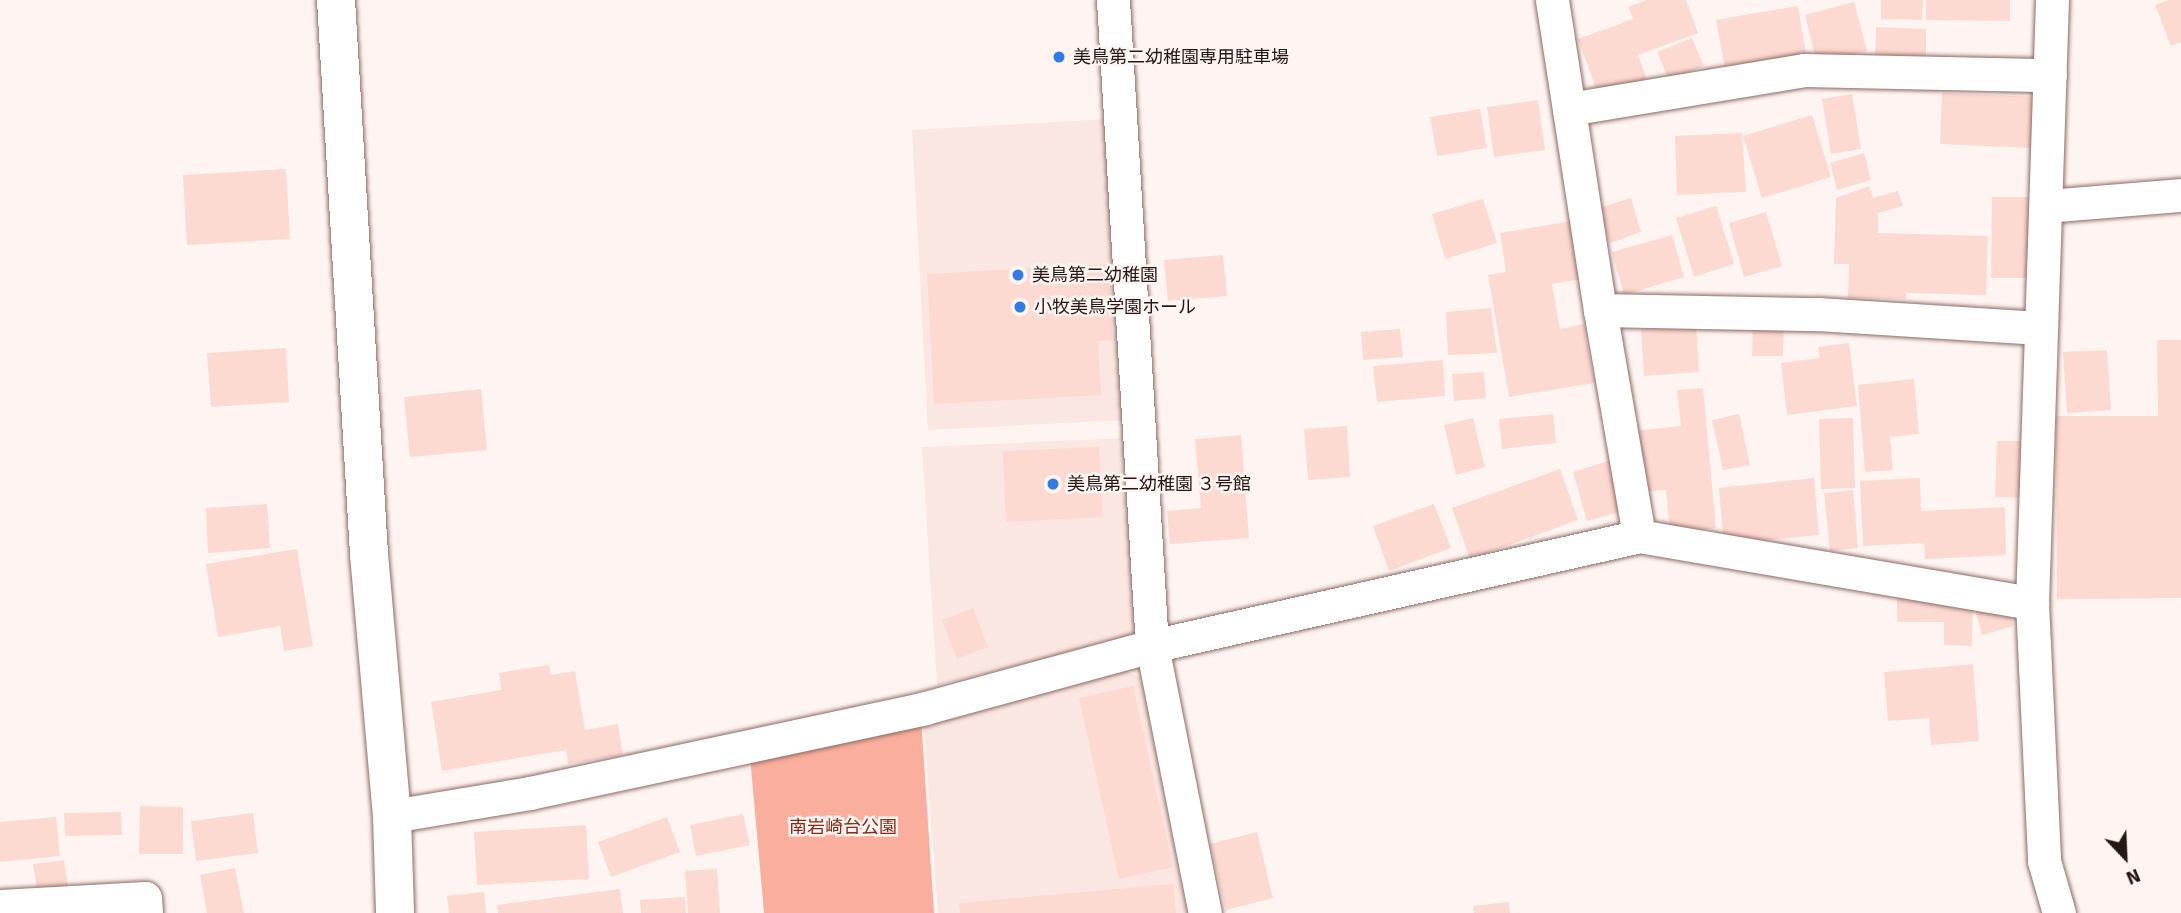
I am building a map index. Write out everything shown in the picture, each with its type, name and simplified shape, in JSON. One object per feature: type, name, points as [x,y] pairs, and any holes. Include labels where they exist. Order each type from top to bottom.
[{"type":"street","points":[[336,0],[369,554],[392,816],[395,913]]},
{"type":"street","points":[[1113,0],[1153,646],[1205,913]]},
{"type":"street","points":[[1552,0],[1600,310],[1639,536]]},
{"type":"street","points":[[2052,0],[2032,603],[2044,861],[2059,913]]},
{"type":"street","points":[[1569,109],[1804,70],[2050,75]]},
{"type":"street","points":[[2046,206],[2181,195]]},
{"type":"street","points":[[1600,310],[1818,314],[2040,328]]},
{"type":"street","points":[[392,816],[530,793],[925,708],[1153,646],[1639,536],[2032,603]]},
{"type":"street","points":[[0,906],[145,898],[146,913]]},
{"type":"shaded area","name":"美鳥第二幼稚園","points":[[1109,119],[1124,420],[928,430],[912,130]]},
{"type":"shaded area","points":[[1126,438],[1137,636],[937,685],[922,447]]},
{"type":"shaded area","points":[[1126,671],[1142,678],[1187,913],[938,913],[923,717]]},
{"type":"green space","name":"南岩崎台公園","points":[[921,718],[934,913],[764,913],[750,756]]},
{"type":"building","points":[[1647,0],[1686,0],[1698,33],[1638,55],[1647,80],[1599,97],[1578,39],[1633,19],[1628,7]]},
{"type":"building","points":[[1881,0],[1923,0],[1922,20],[1881,19]]},
{"type":"building","points":[[1926,0],[2010,0],[2010,21],[1926,20]]},
{"type":"building","points":[[2169,0],[2181,0],[2181,42],[2171,46],[2155,5]]},
{"type":"building","points":[[1854,2],[1867,51],[1817,64],[1805,15]]},
{"type":"building","points":[[1798,6],[1807,60],[1726,74],[1716,20]]},
{"type":"building","points":[[1876,27],[1926,29],[1926,60],[1875,59]]},
{"type":"building","points":[[1692,38],[1704,66],[1669,80],[1657,52]]},
{"type":"building","points":[[1942,93],[2037,97],[2035,148],[1940,144]]},
{"type":"building","points":[[1852,94],[1861,149],[1831,154],[1822,99]]},
{"type":"building","points":[[1538,100],[1545,150],[1494,157],[1487,107]]},
{"type":"building","points":[[1480,109],[1487,148],[1437,156],[1430,117]]},
{"type":"building","points":[[1812,115],[1831,177],[1762,198],[1743,136]]},
{"type":"building","points":[[1742,133],[1746,192],[1677,195],[1675,136]]},
{"type":"building","points":[[1864,153],[1871,180],[1837,190],[1830,163]]},
{"type":"building","points":[[286,169],[290,239],[187,245],[183,175]]},
{"type":"building","points":[[1869,186],[1873,198],[1898,191],[1903,206],[1878,213],[1878,233],[1988,236],[1986,295],[1906,293],[1906,299],[1848,298],[1849,264],[1834,264],[1836,198]]},
{"type":"building","points":[[1992,197],[2033,197],[2032,278],[1991,278]]},
{"type":"building","points":[[1631,198],[1641,232],[1610,243],[1599,208]]},
{"type":"building","points":[[1483,199],[1497,243],[1445,259],[1432,214]]},
{"type":"building","points":[[1716,206],[1734,264],[1694,277],[1676,218]]},
{"type":"building","points":[[1766,212],[1782,266],[1744,277],[1729,223]]},
{"type":"building","points":[[1573,221],[1583,279],[1552,284],[1560,329],[1584,324],[1594,383],[1509,397],[1488,275],[1506,272],[1500,233]]},
{"type":"building","points":[[1672,235],[1684,277],[1624,295],[1612,252]]},
{"type":"building","points":[[1223,255],[1227,296],[1168,301],[1164,260]]},
{"type":"building","name":"小牧美鳥学園ホール","points":[[1109,264],[1112,340],[1098,341],[1101,395],[934,404],[927,274]]},
{"type":"building","points":[[1491,308],[1497,353],[1448,355],[1446,312]]},
{"type":"building","points":[[1753,322],[1784,322],[1783,356],[1752,356]]},
{"type":"building","points":[[1696,325],[1699,372],[1644,376],[1641,329]]},
{"type":"building","points":[[1400,329],[1403,357],[1363,360],[1361,332]]},
{"type":"building","points":[[2157,340],[2181,340],[2181,598],[2057,599],[2056,416],[2158,416]]},
{"type":"building","points":[[1849,343],[1857,406],[1787,415],[1781,363],[1820,358],[1818,347]]},
{"type":"building","points":[[286,348],[289,402],[211,407],[207,353]]},
{"type":"building","points":[[2107,350],[2111,410],[2067,413],[2063,352]]},
{"type":"building","points":[[1443,360],[1445,396],[1377,402],[1373,366]]},
{"type":"building","points":[[1484,372],[1486,398],[1454,401],[1452,374]]},
{"type":"building","points":[[1914,379],[1919,434],[1890,437],[1893,470],[1865,472],[1858,385]]},
{"type":"building","points":[[1703,388],[1716,528],[1670,533],[1666,490],[1640,492],[1634,431],[1681,426],[1677,390]]},
{"type":"building","points":[[481,389],[487,450],[410,457],[404,397]]},
{"type":"building","points":[[1553,414],[1556,443],[1502,449],[1499,419]]},
{"type":"building","points":[[1739,414],[1750,465],[1723,470],[1712,420]]},
{"type":"building","points":[[1473,418],[1485,467],[1456,475],[1444,425]]},
{"type":"building","points":[[1853,418],[1855,488],[1821,489],[1819,419]]},
{"type":"building","points":[[1347,426],[1350,477],[1308,480],[1304,429]]},
{"type":"building","points":[[1241,435],[1249,538],[1170,544],[1167,511],[1201,508],[1195,439]]},
{"type":"building","points":[[1997,441],[2025,441],[2023,498],[1995,497]]},
{"type":"building","name":"美鳥第二幼稚園 ３号館","points":[[1099,447],[1103,517],[1006,522],[1003,451]]},
{"type":"building","points":[[1612,460],[1626,510],[1587,521],[1573,472]]},
{"type":"building","points":[[1560,469],[1578,520],[1470,559],[1452,508]]},
{"type":"building","points":[[1814,478],[1819,535],[1724,544],[1719,488]]},
{"type":"building","points":[[1920,478],[1921,511],[2005,507],[2006,555],[1925,559],[1924,543],[1863,546],[1860,481]]},
{"type":"building","points":[[1853,490],[1858,548],[1830,551],[1824,493]]},
{"type":"building","points":[[267,504],[270,548],[208,553],[206,508]]},
{"type":"building","points":[[1434,504],[1451,548],[1389,571],[1373,526]]},
{"type":"building","points":[[297,549],[313,646],[284,651],[280,626],[218,637],[206,564]]},
{"type":"building","points":[[1897,595],[1973,596],[1972,646],[1944,645],[1944,622],[1897,622]]},
{"type":"building","points":[[2006,600],[2013,626],[1982,635],[1975,609]]},
{"type":"building","points":[[973,608],[988,647],[957,659],[942,620]]},
{"type":"building","points":[[1973,664],[1979,741],[1931,745],[1929,718],[1888,721],[1884,672]]},
{"type":"building","points":[[549,665],[551,675],[575,671],[585,730],[618,724],[623,755],[568,764],[566,750],[442,771],[431,702],[501,690],[499,673]]},
{"type":"building","points":[[1133,686],[1173,867],[1119,879],[1079,698]]},
{"type":"building","points":[[140,806],[183,807],[183,854],[139,854]]},
{"type":"building","points":[[121,812],[122,835],[65,836],[64,813]]},
{"type":"building","points":[[253,813],[258,853],[196,861],[191,821]]},
{"type":"building","points":[[743,814],[750,845],[696,856],[690,825]]},
{"type":"building","points":[[56,817],[60,856],[0,862],[0,822]]},
{"type":"building","points":[[667,817],[680,852],[611,877],[598,842]]},
{"type":"building","points":[[586,825],[589,879],[477,885],[474,832]]},
{"type":"building","points":[[1257,832],[1273,898],[1226,910],[1210,844]]},
{"type":"building","points":[[64,860],[68,886],[37,890],[33,864]]},
{"type":"building","points":[[235,868],[244,913],[207,913],[200,875]]},
{"type":"building","points":[[717,869],[720,913],[688,913],[685,871]]},
{"type":"building","points":[[1173,884],[1176,913],[960,913],[959,903]]},
{"type":"building","points":[[620,889],[623,913],[498,913],[497,905]]},
{"type":"building","points":[[484,892],[486,913],[449,913],[447,896]]},
{"type":"building","points":[[685,897],[686,913],[641,913],[640,900]]},
{"type":"building","points":[[1509,902],[1510,913],[1474,913],[1473,906]]},
{"type":"place","name":"美鳥第二幼稚園専用駐車場","points":[[1059,57]]},
{"type":"place","name":"美鳥第二幼稚園","points":[[1018,275]]},
{"type":"place","name":"小牧美鳥学園ホール","points":[[1020,307]]},
{"type":"place","name":"美鳥第二幼稚園 ３号館","points":[[1053,484]]}]
